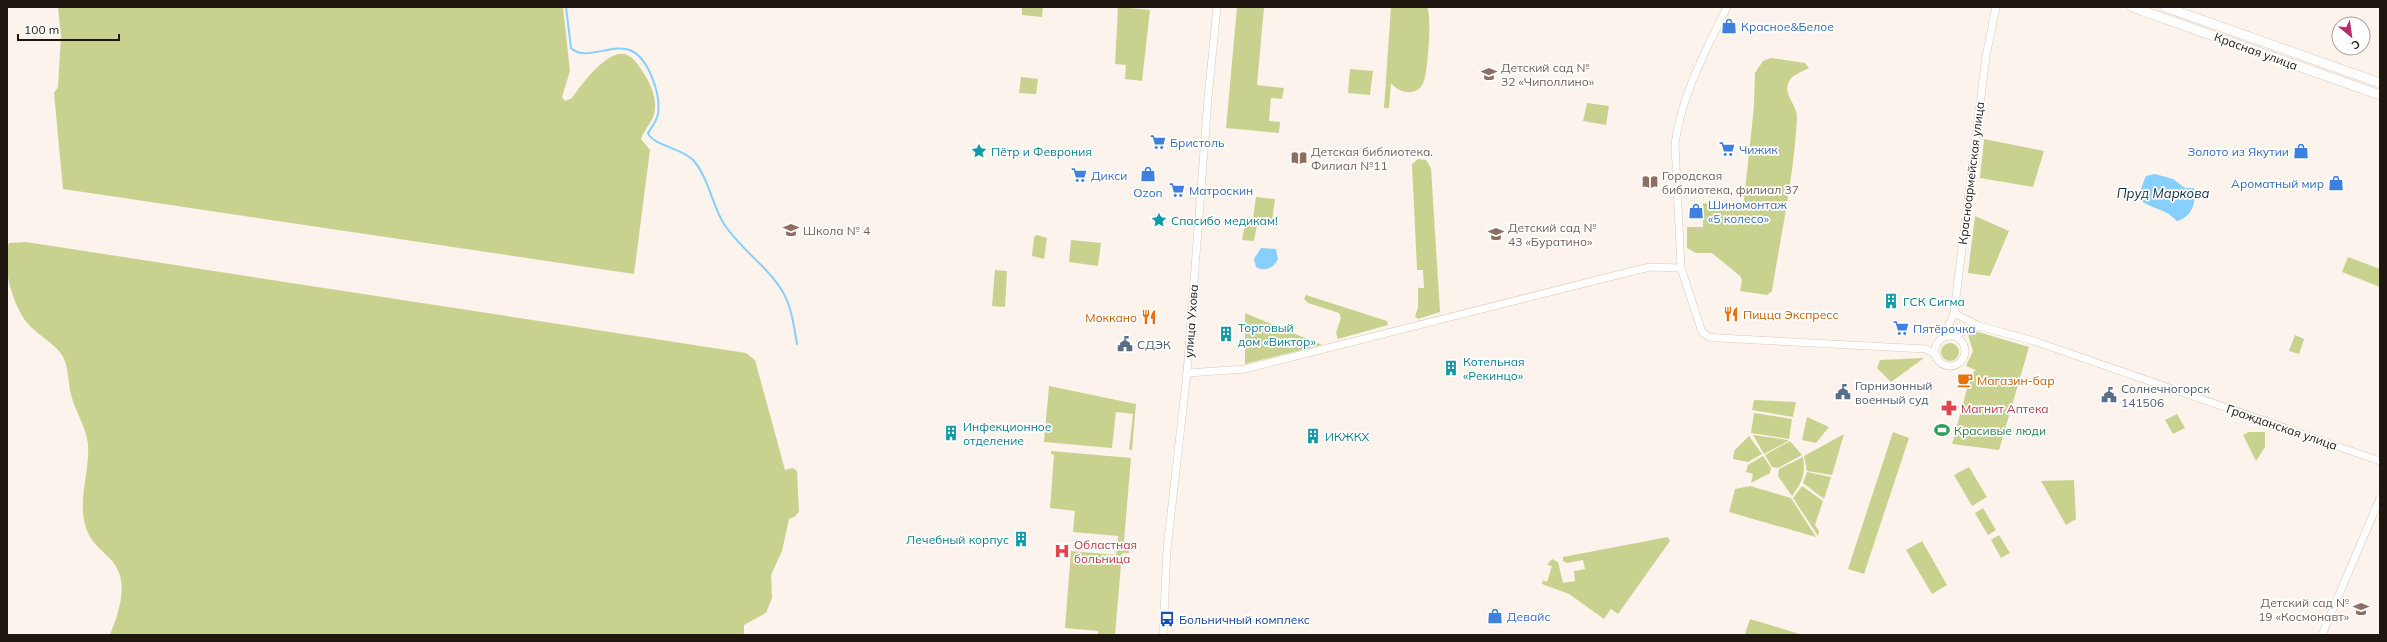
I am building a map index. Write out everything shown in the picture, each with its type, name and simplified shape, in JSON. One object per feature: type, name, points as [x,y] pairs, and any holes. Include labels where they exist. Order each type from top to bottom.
[{"type":"highway","name":"Красная улица","points":[[2132,7],[2380,95]]},
{"type":"highway","name":"Красная улица","points":[[2165,7],[2380,83]]},
{"type":"street","name":"улица Ухова","points":[[1162,635],[1167,549],[1187,373],[1208,98],[1217,7]]},
{"type":"street","points":[[1727,7],[1698,67],[1676,137],[1676,180],[1682,268],[1698,324],[1705,335],[1719,338],[1926,349],[1937,344],[1946,337],[1960,338]]},
{"type":"street","name":"Красноармейская улица","points":[[1946,337],[1953,316],[1986,56],[1996,7]]},
{"type":"street","points":[[1187,373],[1245,369],[1650,267],[1682,268]]},
{"type":"street","points":[[1926,349],[1936,356],[1943,364],[1956,365],[1965,356],[1953,316]]},
{"type":"street","points":[[1953,316],[1979,326]]},
{"type":"street","points":[[1960,338],[1968,328],[1979,326]]},
{"type":"street","name":"Гражданская улица","points":[[1979,326],[2034,341],[2380,461]]},
{"type":"street","points":[[1960,338],[1968,328]]},
{"type":"street","points":[[1936,356],[1937,344]]},
{"type":"street","points":[[2322,635],[2380,498]]},
{"type":"green space","points":[[58,7],[563,7],[570,71],[562,97],[565,101],[572,98],[589,76],[605,61],[622,54],[631,57],[637,63],[652,89],[655,109],[651,121],[641,139],[650,150],[634,274],[63,189],[54,93],[58,87],[61,36]]},
{"type":"green space","points":[[1022,7],[1043,7],[1042,17],[1022,15]]},
{"type":"green space","points":[[1118,7],[1150,10],[1142,81],[1125,79],[1126,65],[1115,64]]},
{"type":"green space","points":[[1237,7],[1264,7],[1257,85],[1284,88],[1282,99],[1271,98],[1269,121],[1280,122],[1279,133],[1226,128]]},
{"type":"green space","points":[[1391,7],[1427,7],[1429,21],[1429,43],[1427,66],[1424,81],[1421,86],[1418,90],[1409,92],[1399,90],[1391,83],[1389,108],[1384,108]]},
{"type":"green space","points":[[1771,58],[1805,63],[1809,68],[1791,78],[1787,88],[1789,97],[1797,114],[1793,161],[1772,291],[1767,295],[1740,291],[1742,280],[1740,276],[1712,253],[1696,253],[1687,248],[1687,227],[1703,227],[1703,203],[1743,209],[1754,106],[1755,73],[1763,61]]},
{"type":"green space","points":[[1350,69],[1373,71],[1370,95],[1348,93]]},
{"type":"green space","points":[[1021,77],[1038,79],[1036,94],[1019,93]]},
{"type":"green space","points":[[1587,103],[1609,106],[1606,125],[1583,121]]},
{"type":"green space","points":[[1984,139],[2044,151],[2033,187],[1980,178]]},
{"type":"green space","points":[[1418,159],[1426,160],[1431,168],[1440,312],[1418,319],[1415,316],[1418,308],[1418,288],[1424,288],[1423,270],[1417,270],[1412,164]]},
{"type":"green space","points":[[1256,197],[1275,199],[1272,221],[1258,219],[1254,241],[1242,240],[1246,217],[1253,218]]},
{"type":"green space","points":[[1975,216],[2009,231],[1990,276],[1968,273]]},
{"type":"green space","points":[[1037,235],[1047,238],[1044,259],[1032,256],[1034,237]]},
{"type":"green space","points":[[1071,240],[1101,243],[1098,266],[1069,262]]},
{"type":"green space","points":[[26,242],[746,353],[755,360],[785,470],[793,468],[797,471],[799,512],[794,517],[789,519],[782,551],[771,575],[772,598],[766,613],[744,625],[744,635],[110,635],[117,617],[121,597],[121,578],[112,561],[94,542],[86,528],[83,496],[88,444],[72,398],[67,368],[64,359],[58,350],[33,329],[23,318],[14,298],[7,274],[6,262],[9,243]]},
{"type":"green space","points":[[2348,257],[2380,269],[2380,287],[2342,272]]},
{"type":"green space","points":[[995,270],[1007,271],[1005,307],[992,306]]},
{"type":"green space","points":[[1306,295],[1387,321],[1388,325],[1338,339],[1336,333],[1341,318],[1339,313],[1308,303],[1304,299]]},
{"type":"green space","points":[[1245,313],[1322,345],[1245,364]]},
{"type":"green space","points":[[1975,331],[2029,347],[1999,450],[1952,444],[1971,374],[1976,370],[1966,366],[1973,351],[1968,335]]},
{"type":"green space","points":[[2295,335],[2304,339],[2299,354],[2289,351]]},
{"type":"green space","points":[[1950,343],[1956,346],[1959,352],[1956,358],[1950,361],[1944,358],[1941,352],[1944,346]]},
{"type":"green space","points":[[1924,358],[1891,382],[1877,368],[1880,360]]},
{"type":"green space","points":[[1049,386],[1136,404],[1132,450],[1129,450],[1133,414],[1116,412],[1112,448],[1044,442]]},
{"type":"green space","points":[[1754,400],[1796,402],[1793,417],[1752,410]]},
{"type":"green space","points":[[1754,413],[1792,419],[1789,439],[1751,433]]},
{"type":"green space","points":[[2177,414],[2185,428],[2173,434],[2165,420]]},
{"type":"green space","points":[[1807,417],[1829,427],[1816,443],[1802,440]]},
{"type":"green space","points":[[1893,432],[1909,438],[1864,574],[1848,569]]},
{"type":"green space","points":[[2249,432],[2265,432],[2265,447],[2256,461],[2243,435]]},
{"type":"green space","points":[[1844,434],[1832,475],[1807,471],[1804,456]]},
{"type":"green space","points":[[1753,435],[1788,440],[1788,441],[1764,454]]},
{"type":"green space","points":[[1749,436],[1762,454],[1748,462],[1733,459],[1734,451]]},
{"type":"green space","points":[[1790,441],[1802,455],[1778,468],[1772,467],[1765,455]]},
{"type":"green space","points":[[1051,451],[1131,458],[1124,541],[1130,542],[1129,544],[1118,543],[1118,536],[1073,532],[1075,511],[1050,508],[1054,455],[1051,454]]},
{"type":"green space","points":[[1763,456],[1771,468],[1770,473],[1751,483],[1753,474],[1746,472],[1748,465]]},
{"type":"green space","points":[[1803,457],[1804,468],[1802,478],[1792,496],[1778,476],[1779,469]]},
{"type":"green space","points":[[1969,467],[1987,497],[1972,506],[1954,475]]},
{"type":"green space","points":[[1807,472],[1831,477],[1824,499],[1803,483]]},
{"type":"green space","points":[[2074,480],[2076,519],[2066,525],[2041,481]]},
{"type":"green space","points":[[1750,486],[1791,498],[1816,537],[1729,512],[1735,489]]},
{"type":"green space","points":[[1802,486],[1823,501],[1815,525],[1819,531],[1818,536],[1793,498]]},
{"type":"green space","points":[[1983,508],[1996,530],[1988,535],[1975,513]]},
{"type":"green space","points":[[1999,535],[2010,553],[2001,558],[1991,540]]},
{"type":"green space","points":[[1668,537],[1670,541],[1618,614],[1611,609],[1604,619],[1569,594],[1542,584],[1543,580],[1547,582],[1552,566],[1547,565],[1552,559],[1558,562],[1563,583],[1575,581],[1574,571],[1585,569],[1583,560],[1567,563],[1563,561],[1563,557]]},
{"type":"green space","points":[[1922,541],[1947,585],[1932,594],[1906,550]]},
{"type":"green space","points":[[1117,548],[1129,549],[1129,553],[1122,553],[1115,635],[1098,635],[1098,631],[1065,628],[1071,551],[1116,555]]},
{"type":"green space","points":[[1750,619],[1803,635],[1747,635],[1745,634]]},
{"type":"water","name":"Пруд Маркова","points":[[2155,174],[2173,179],[2185,188],[2194,188],[2194,203],[2190,212],[2182,219],[2177,221],[2167,213],[2145,203],[2140,197],[2142,185],[2146,176]]},
{"type":"water","points":[[1261,248],[1276,249],[1278,259],[1272,267],[1263,269],[1256,267],[1254,259]]},
{"type":"waterway","points":[[566,7],[571,48],[577,52],[584,53],[623,48],[637,54],[643,61],[652,78],[658,97],[657,119],[648,133],[656,141],[689,157],[699,168],[724,224],[738,242],[771,275],[784,294],[791,312],[797,344]]},
{"type":"place","name":"Красное&Белое","points":[[1729,26]]},
{"type":"place","name":"Детский сад № 32 «Чиполлино»","points":[[1489,74]]},
{"type":"place","name":"Бристоль","points":[[1158,142]]},
{"type":"place","name":"Чижик","points":[[1727,149]]},
{"type":"place","name":"Пётр и Феврония","points":[[979,151]]},
{"type":"place","name":"Золото из Якутии","points":[[2301,151]]},
{"type":"place","name":"Детская библиотека. Филиал №11","points":[[1299,158]]},
{"type":"place","name":"Ozon","points":[[1148,174]]},
{"type":"place","name":"Дикси","points":[[1079,175]]},
{"type":"place","name":"Городская библиотека, филиал 37","points":[[1650,182]]},
{"type":"place","name":"Ароматный мир","points":[[2336,183]]},
{"type":"place","name":"Матроскин","points":[[1177,190]]},
{"type":"place","name":"Шиномонтаж «5 колесо»","points":[[1696,211]]},
{"type":"place","name":"Спасибо медикам!","points":[[1159,220]]},
{"type":"place","name":"Школа № 4","points":[[791,230]]},
{"type":"place","name":"Детский сад № 43 «Буратино»","points":[[1496,234]]},
{"type":"place","name":"ГСК Сигма","points":[[1891,301]]},
{"type":"place","name":"Пицца Экспресс","points":[[1731,314]]},
{"type":"place","name":"Моккано","points":[[1149,317]]},
{"type":"place","name":"Пятёрочка","points":[[1901,328]]},
{"type":"place","name":"Торговый дом «Виктор»","points":[[1226,334]]},
{"type":"place","name":"СДЭК","points":[[1125,344]]},
{"type":"place","name":"Котельная «Рекинцо»","points":[[1451,368]]},
{"type":"place","name":"Магазин-бар","points":[[1965,380]]},
{"type":"place","name":"Гарнизонный военный суд","points":[[1843,392]]},
{"type":"place","name":"Солнечногорск 141506","points":[[2109,395]]},
{"type":"place","name":"Магнит Аптека","points":[[1949,408]]},
{"type":"place","name":"Красивые люди","points":[[1942,430]]},
{"type":"place","name":"Инфекционное отделение","points":[[951,433]]},
{"type":"place","name":"ИКЖКХ","points":[[1313,436]]},
{"type":"place","name":"Лечебный корпус","points":[[1021,539]]},
{"type":"place","name":"Областная больница","points":[[1062,551]]},
{"type":"place","name":"Детский сад № 19 «Космонавт»","points":[[2361,609]]},
{"type":"place","name":"Девайс","points":[[1495,616]]},
{"type":"place","name":"Больничный комплекс","points":[[1167,619]]}]
